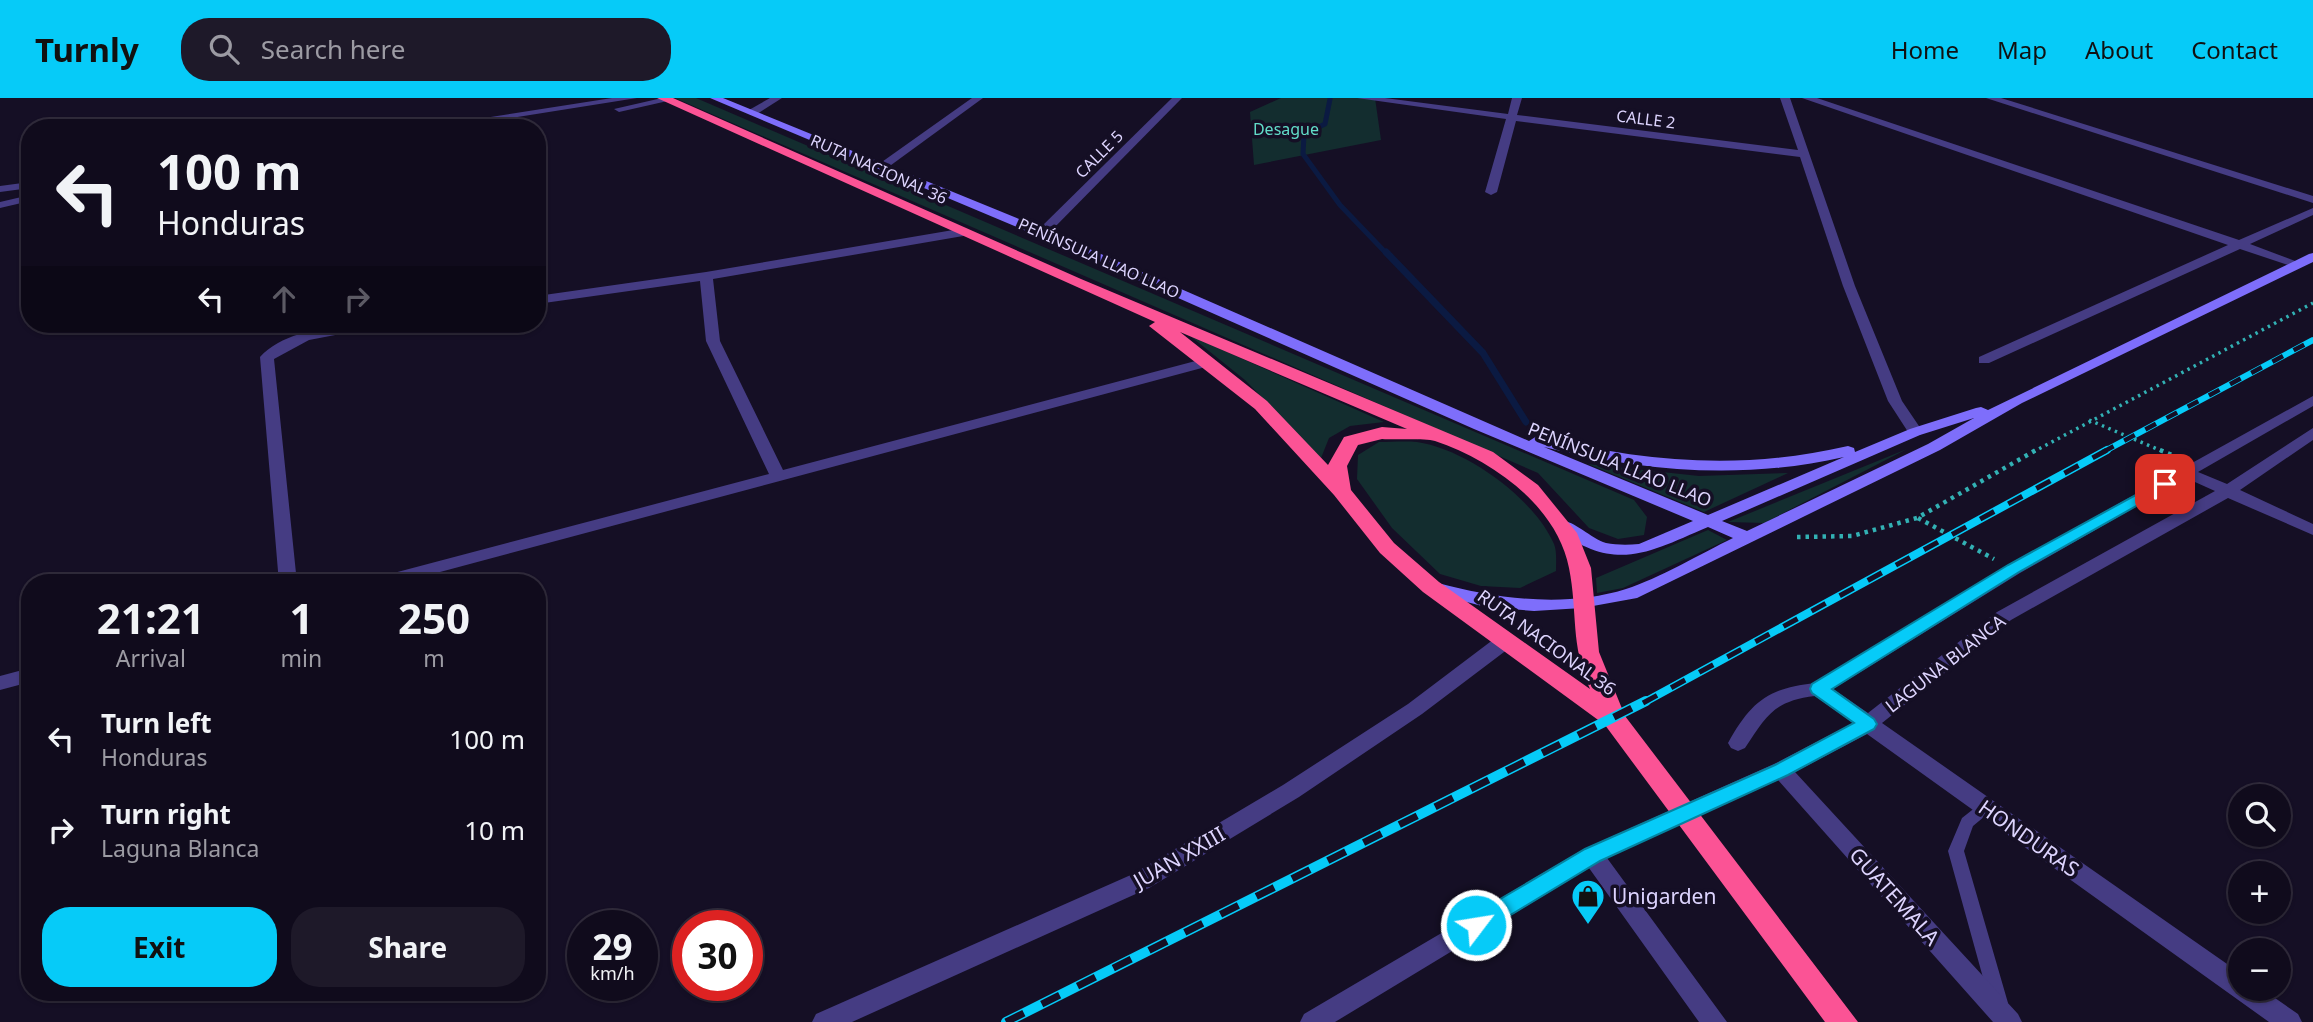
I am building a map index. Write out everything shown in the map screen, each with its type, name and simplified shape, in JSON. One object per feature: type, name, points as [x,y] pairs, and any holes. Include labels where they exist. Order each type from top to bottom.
[{"type":"highway","name":"RUTA NACIONAL 36","points":[[665,99],[1076,282],[1486,456],[1522,479],[1562,525],[1579,564],[1585,604],[1586,645],[1614,719]]},
{"type":"highway","name":"RUTA NACIONAL 36","points":[[1076,282],[1175,336],[1261,405],[1341,491],[1387,548],[1432,587],[1614,719]]},
{"type":"highway","points":[[1341,491],[1337,466],[1351,441],[1382,433],[1444,438]]},
{"type":"highway","points":[[1614,719],[1687,812],[1843,1022]]},
{"type":"main road","name":"PENÍNSULA LLAO LLAO","points":[[715,98],[1042,233],[1479,426],[1747,537]]},
{"type":"main road","points":[[1432,587],[1490,603],[1539,607],[1585,604],[1631,594],[1934,447],[2017,400],[2313,257]]},
{"type":"main road","points":[[1562,525],[1584,542],[1601,549],[1642,549],[1915,432],[2017,400]]},
{"type":"main road","name":"PENÍNSULA LLAO LLAO","points":[[1479,426],[1595,457],[1675,467],[1712,468],[1748,468],[1818,459],[1915,432]]},
{"type":"street","points":[[487,119],[632,98]]},
{"type":"street","points":[[752,112],[777,98]]},
{"type":"street","points":[[884,166],[978,98]]},
{"type":"street","name":"CALLE 5","points":[[1042,233],[1177,98]]},
{"type":"street","name":"CALLE 2","points":[[1362,98],[1802,154]]},
{"type":"street","points":[[1491,192],[1517,98]]},
{"type":"street","points":[[1785,98],[1849,286],[1895,401],[1915,432]]},
{"type":"street","points":[[1807,98],[2297,264]]},
{"type":"street","points":[[1991,98],[2313,200]]},
{"type":"street","points":[[546,120],[665,99]]},
{"type":"street","points":[[0,189],[21,186]]},
{"type":"street","points":[[0,205],[21,200]]},
{"type":"street","points":[[1984,360],[2313,211]]},
{"type":"street","points":[[546,299],[706,276],[965,232]]},
{"type":"street","points":[[706,276],[713,341],[778,476]]},
{"type":"street","points":[[287,574],[267,357],[288,342],[314,333]]},
{"type":"street","points":[[411,574],[1208,362]]},
{"type":"street","name":"LAGUNA BLANCA","points":[[1738,743],[1763,705],[1783,692],[1819,689],[2014,569],[2313,400]]},
{"type":"street","name":"LAGUNA BLANCA","points":[[1313,1022],[1592,855],[1781,770],[1868,724],[2004,616],[2228,491],[2313,433]]},
{"type":"street","points":[[2193,469],[2228,491],[2313,530]]},
{"type":"street","name":"JUAN XXIII","points":[[825,1022],[1141,881],[1303,784],[1415,709],[1505,641]]},
{"type":"street","points":[[0,683],[21,677]]},
{"type":"street","name":"HONDURAS","points":[[1819,689],[2228,979]]},
{"type":"street","name":"GUATEMALA","points":[[1781,770],[2006,1018]]},
{"type":"street","points":[[1592,855],[1714,1022]]},
{"type":"street","name":"HONDURAS","points":[[2259,1001],[2289,1022]]},
{"type":"lane","points":[[1986,807],[1967,822],[1956,851],[2006,1018]]},
{"type":"path","points":[[1747,537],[1852,536],[1917,518],[2089,420],[2313,303]]},
{"type":"path","points":[[2089,420],[2193,469]]},
{"type":"path","points":[[1917,518],[2014,569]]},
{"type":"green space","points":[[675,98],[696,98],[1634,500],[1647,517],[1644,535],[1618,539],[1589,528],[1538,473]]},
{"type":"green space","name":"Desague","points":[[1281,98],[1375,98],[1381,140],[1254,165],[1250,112]]},
{"type":"green space","points":[[1189,335],[1384,422],[1350,426],[1329,438],[1321,458],[1245,380]]},
{"type":"green space","points":[[1379,442],[1417,442],[1436,447],[1456,454],[1496,478],[1515,493],[1544,527],[1555,547],[1556,571],[1520,588],[1481,586],[1440,574],[1392,528],[1357,479],[1358,455]]},
{"type":"green space","points":[[1907,449],[1764,523],[1728,522]]},
{"type":"green space","points":[[1588,464],[1699,476],[1788,473],[1704,512]]},
{"type":"green space","points":[[1708,530],[1727,540],[1623,588],[1597,593],[1596,578]]},
{"type":"waterway","points":[[1330,99],[1325,124],[1304,134],[1303,154],[1340,205],[1387,254]]},
{"type":"waterway","points":[[1386,252],[1483,353],[1526,422]]},
{"type":"railway","points":[[2103,452],[2313,340]]},
{"type":"railway","points":[[1643,703],[2107,450]]},
{"type":"railway","points":[[1006,1022],[1646,701]]},
{"type":"place","name":"Unigarden","points":[[1588,926]]},
{"type":"route","points":[[1476,925],[1592,855],[1781,770],[1868,724],[1819,689],[2014,569],[2165,484]]}]
